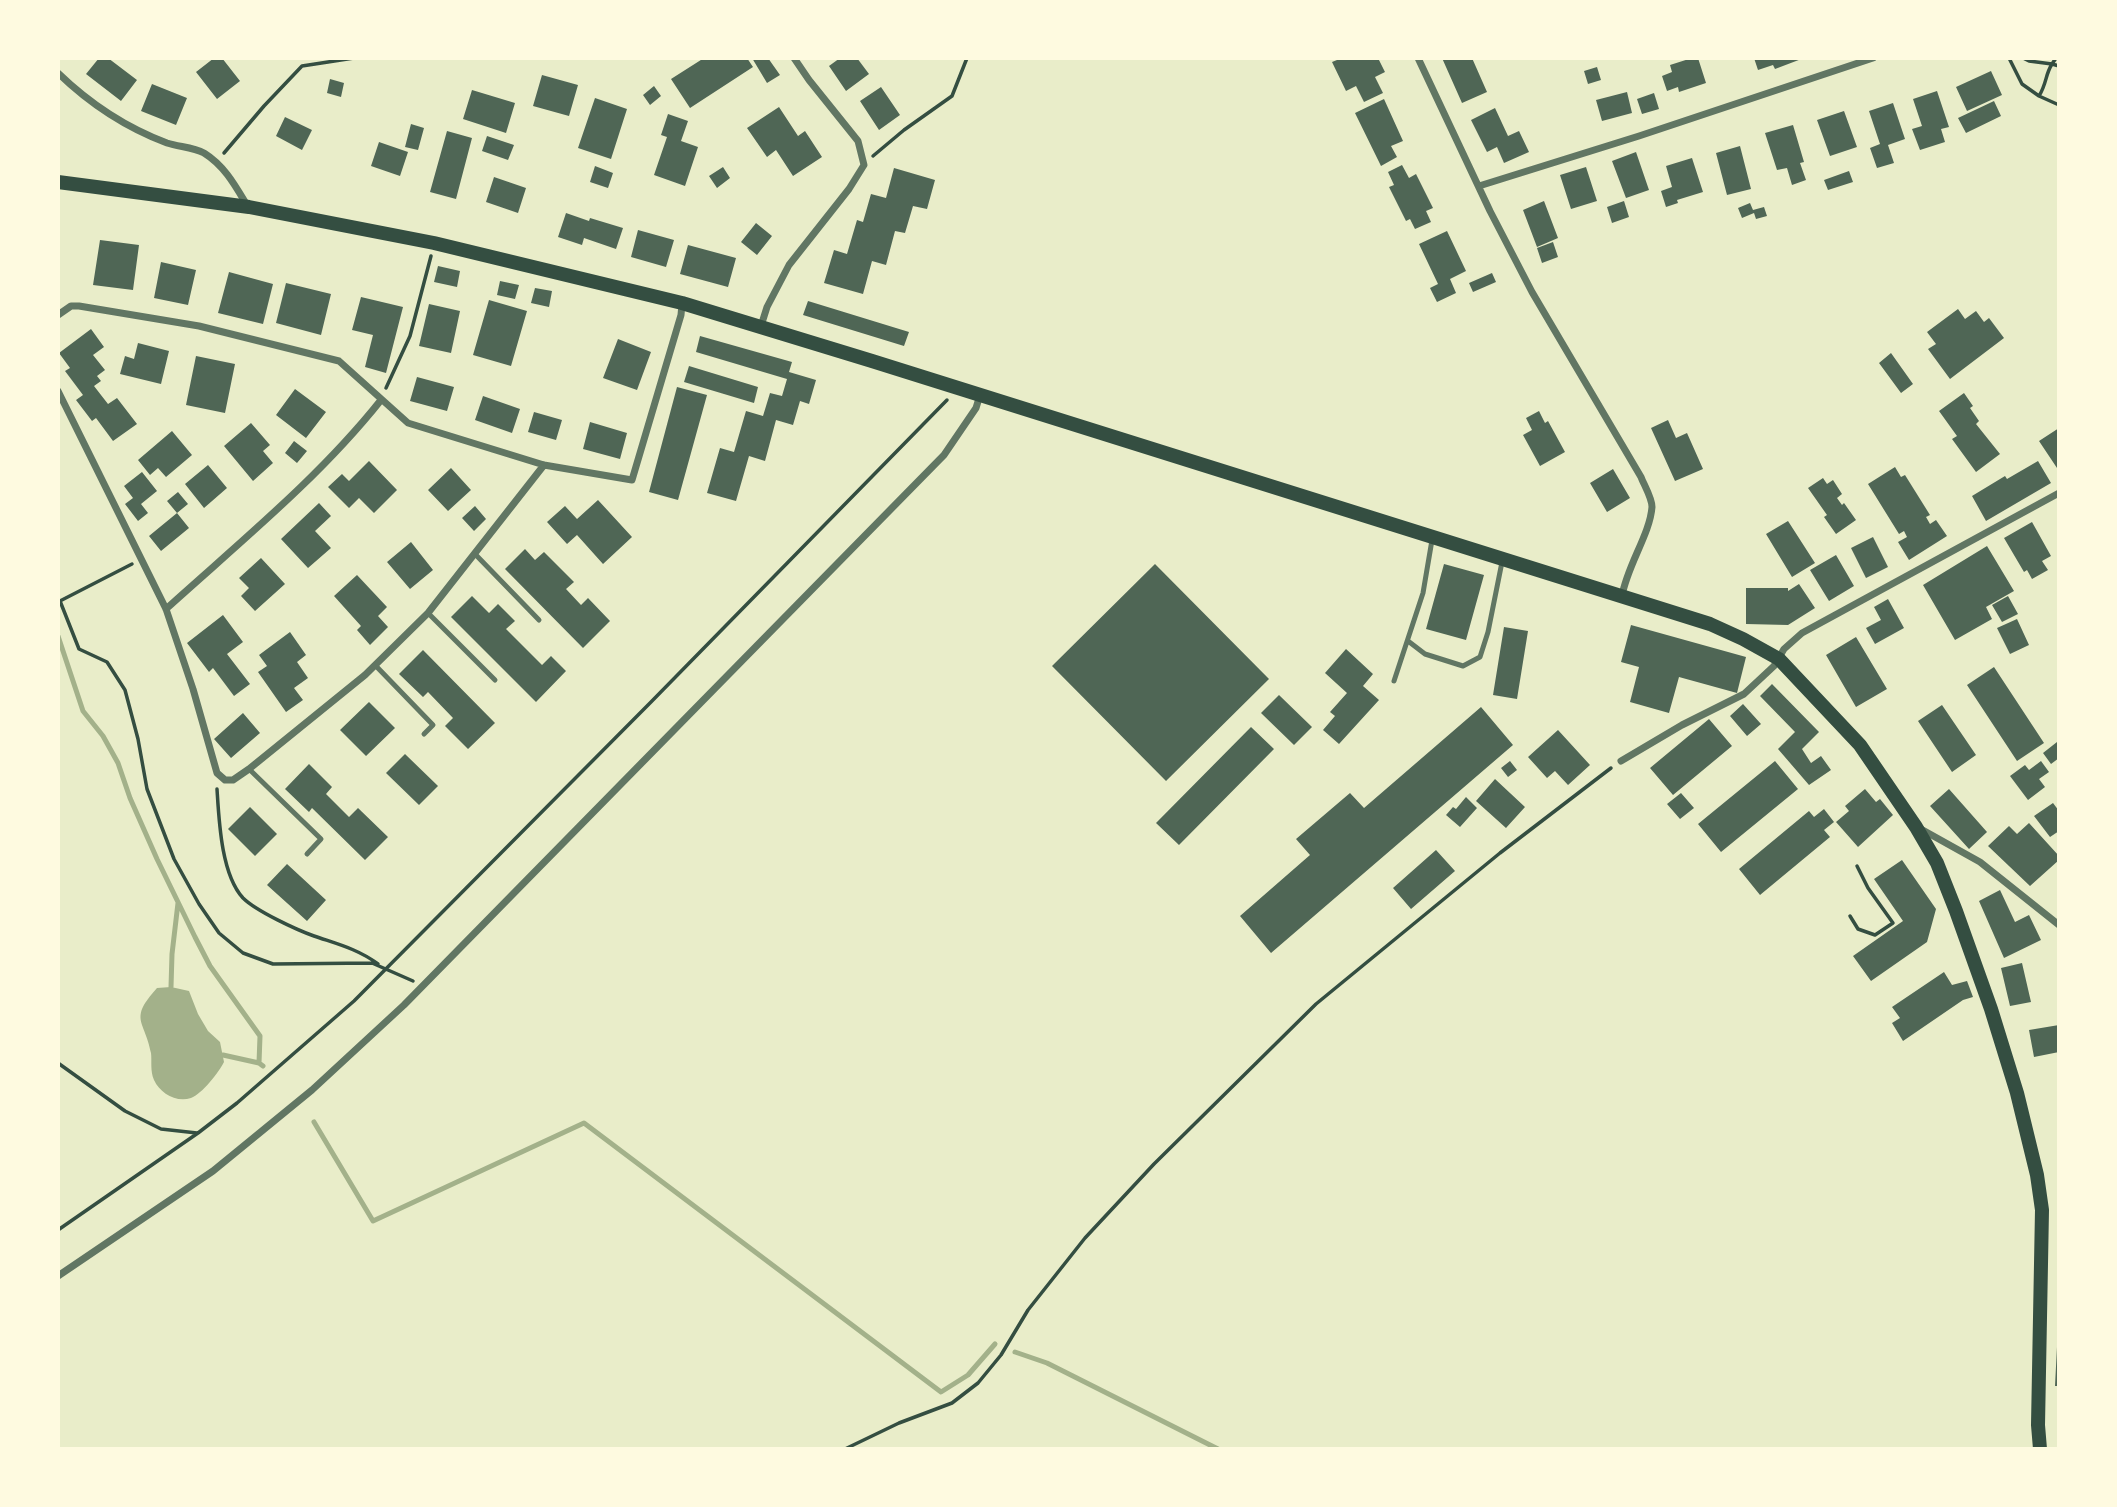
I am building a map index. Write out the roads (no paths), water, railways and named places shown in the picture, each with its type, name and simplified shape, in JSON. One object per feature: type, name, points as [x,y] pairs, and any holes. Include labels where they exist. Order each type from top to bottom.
[{"type":"main road","points":[[58,182],[248,207],[434,243],[682,303],[1710,624],[1779,659],[1860,745],[1916,827],[1937,863],[1947,887],[1991,1010],[2017,1093],[2037,1175],[2042,1210],[2040,1449]]},
{"type":"street","points":[[761,326],[789,265],[849,189],[864,164],[858,141],[794,58]]},
{"type":"street","points":[[1418,58],[1532,292],[1641,477],[1652,506],[1625,579],[1622,597]]},
{"type":"street","points":[[1479,186],[1873,58]]},
{"type":"street","points":[[58,74],[80,95],[119,120],[167,142],[202,152],[225,170],[248,207]]},
{"type":"street","points":[[58,315],[71,306],[200,326],[339,361],[408,422],[544,465],[632,480],[681,315],[682,303]]},
{"type":"street","points":[[58,391],[166,609],[217,773],[225,780],[233,780],[249,769],[374,665],[428,613],[544,465]]},
{"type":"street","points":[[58,1276],[213,1171],[312,1090],[423,986],[944,455],[976,408],[980,394]]},
{"type":"street","points":[[166,609],[285,502],[356,432],[381,400]]},
{"type":"street","points":[[1621,761],[1682,725],[1744,694],[1774,666],[1784,649],[1802,632],[2059,493]]},
{"type":"street","points":[[1916,827],[1980,862],[2059,925]]},
{"type":"lane","points":[[1394,681],[1423,593],[1433,537]]},
{"type":"lane","points":[[475,554],[539,620]]},
{"type":"lane","points":[[1408,640],[1425,654],[1463,666],[1480,657],[1503,559]]},
{"type":"lane","points":[[428,613],[495,680]]},
{"type":"lane","points":[[374,665],[433,725],[424,734]]},
{"type":"lane","points":[[249,769],[321,839],[307,853]]},
{"type":"waterway","points":[[58,636],[83,711],[103,736],[118,763],[130,798],[195,937],[210,966],[260,1036],[259,1063],[263,1066]]},
{"type":"waterway","points":[[171,987],[178,903]]},
{"type":"waterway","points":[[223,1055],[259,1063]]},
{"type":"waterway","points":[[314,1122],[373,1221],[584,1123],[941,1392],[968,1375],[995,1344]]},
{"type":"waterway","points":[[1015,1352],[1047,1363],[1218,1449]]}]
